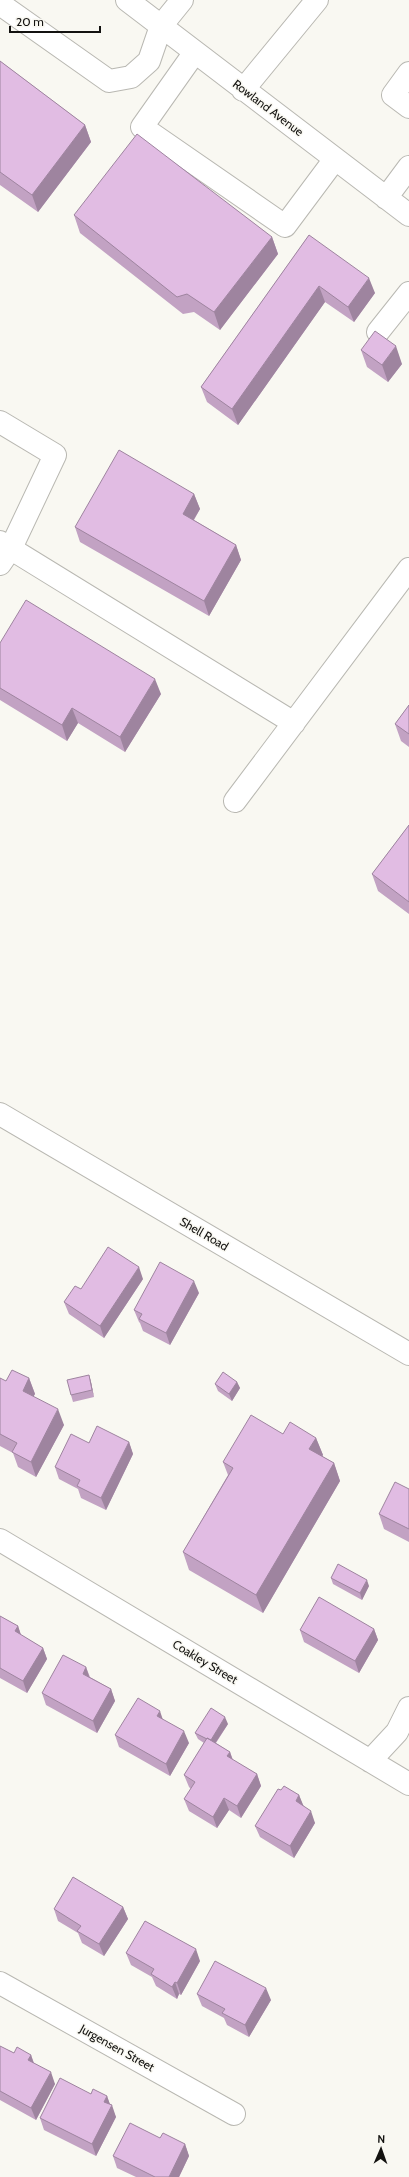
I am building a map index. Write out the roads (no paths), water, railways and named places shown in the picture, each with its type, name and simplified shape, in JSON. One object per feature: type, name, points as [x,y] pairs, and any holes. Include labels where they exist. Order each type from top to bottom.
[{"type":"street","name":"Rowland Avenue","points":[[127,0],[243,90],[409,215]]},
{"type":"street","points":[[0,4],[110,81],[131,77],[149,61],[161,26],[182,0]]},
{"type":"street","points":[[243,90],[317,0]]},
{"type":"street","points":[[195,52],[142,127],[285,226],[335,159]]},
{"type":"street","points":[[409,73],[393,95],[409,107]]},
{"type":"street","points":[[386,198],[409,167]]},
{"type":"street","points":[[378,332],[409,293]]},
{"type":"street","points":[[0,422],[55,455],[4,551],[294,722]]},
{"type":"street","points":[[235,801],[409,570]]},
{"type":"street","name":"Shell Road","points":[[0,1114],[409,1354]]},
{"type":"street","name":"Coakley Street","points":[[0,1540],[409,1784]]},
{"type":"street","points":[[370,1760],[397,1732],[409,1708]]},
{"type":"street","name":"Jurgensen Street","points":[[0,1983],[234,2114]]}]
